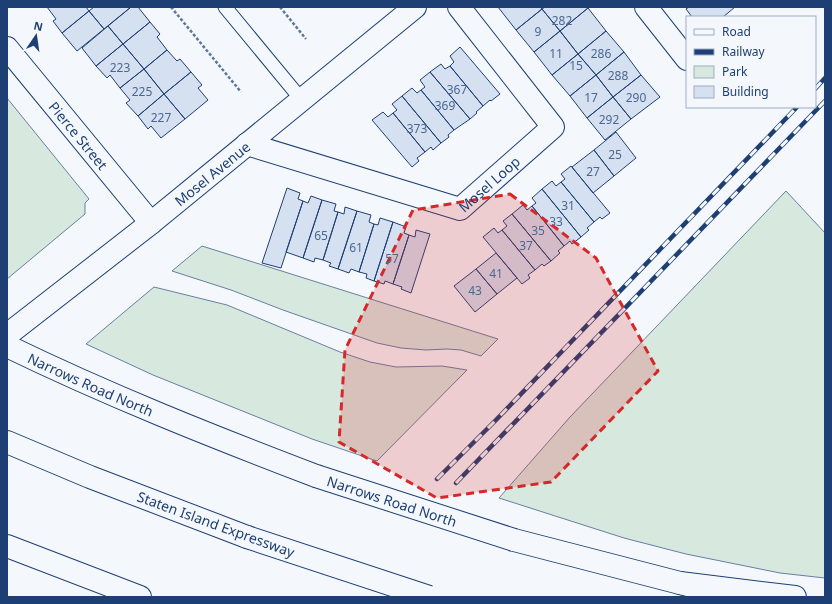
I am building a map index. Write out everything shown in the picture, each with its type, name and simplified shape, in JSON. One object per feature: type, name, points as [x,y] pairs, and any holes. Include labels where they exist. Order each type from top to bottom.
[{"type":"main road","name":"Mosel Avenue","points":[[7,335],[151,222],[415,7]]},
{"type":"main road","name":"Mosel Loop","points":[[247,144],[460,209],[552,127],[460,7]]},
{"type":"main road","points":[[646,7],[686,58]]},
{"type":"main road","name":"Pierce Street","points":[[7,48],[151,222]]},
{"type":"main road","name":"Narrows Road North","points":[[7,346],[96,388],[162,416],[316,476],[514,540],[680,584],[796,597]]},
{"type":"main road","name":"Staten Island Expressway","points":[[16,446],[90,477],[247,537],[429,597]]},
{"type":"main road","points":[[7,546],[140,597]]},
{"type":"main road","points":[[680,584],[732,597]]},
{"type":"lane","points":[[225,7],[301,99]]},
{"type":"path","points":[[170,7],[241,92]]},
{"type":"path","points":[[280,7],[306,39]]},
{"type":"highlighted area","points":[[510,194],[596,258],[658,371],[551,482],[437,498],[339,442],[345,350],[413,210]]},
{"type":"green space","points":[[7,98],[89,199],[85,203],[85,214],[7,279]]},
{"type":"green space","points":[[786,191],[825,233],[825,578],[780,573],[686,554],[624,538],[499,498],[570,417]]},
{"type":"green space","points":[[202,246],[498,339],[481,356],[461,350],[401,348],[377,343],[231,290],[172,271]]},
{"type":"green space","points":[[154,287],[227,305],[340,352],[370,362],[396,367],[442,366],[467,370],[377,461],[312,439],[153,375],[86,344]]},
{"type":"building","points":[[47,7],[86,7],[89,11],[62,33],[53,21],[56,19]]},
{"type":"building","points":[[94,7],[131,7],[104,29],[89,11]]},
{"type":"building","points":[[131,7],[138,7],[150,22],[123,44],[108,26]]},
{"type":"building","points":[[498,7],[540,7],[542,9],[516,30]]},
{"type":"building","points":[[545,7],[588,8],[560,31],[542,9]]},
{"type":"building","points":[[689,7],[735,7],[724,16],[691,16],[686,9]]},
{"type":"building","points":[[588,8],[606,31],[578,54],[560,31]]},
{"type":"building","points":[[542,9],[560,31],[534,52],[516,30]]},
{"type":"building","points":[[89,11],[104,29],[77,51],[62,33]]},
{"type":"building","points":[[150,22],[160,34],[157,37],[167,50],[144,69],[123,44]]},
{"type":"building","points":[[108,26],[123,44],[96,66],[82,48]]},
{"type":"building","points":[[560,31],[578,54],[552,75],[534,52]]},
{"type":"building","points":[[606,31],[624,52],[596,75],[578,54]]},
{"type":"building","points":[[123,44],[144,69],[120,88],[110,75],[107,78],[96,66]]},
{"type":"building","points":[[460,47],[500,94],[483,106],[450,66],[454,62],[450,56]]},
{"type":"building","points":[[167,50],[177,61],[180,59],[191,72],[164,94],[144,69]]},
{"type":"building","points":[[624,52],[641,75],[613,97],[596,75]]},
{"type":"building","points":[[578,54],[596,75],[570,96],[552,75]]},
{"type":"building","points":[[441,64],[445,69],[450,66],[483,106],[470,119],[430,72]]},
{"type":"building","points":[[144,69],[164,94],[138,116],[126,103],[130,100],[120,88]]},
{"type":"building","points":[[191,72],[202,85],[198,88],[208,100],[185,119],[164,94]]},
{"type":"building","points":[[430,72],[470,119],[454,130],[421,90],[425,87],[420,80]]},
{"type":"building","points":[[596,75],[613,97],[587,118],[570,96]]},
{"type":"building","points":[[641,75],[660,97],[631,119],[613,97]]},
{"type":"building","points":[[412,88],[417,93],[421,90],[454,130],[448,135],[449,137],[441,143],[402,96]]},
{"type":"building","points":[[164,94],[185,119],[161,138],[151,126],[148,129],[138,116]]},
{"type":"building","points":[[402,96],[441,143],[433,150],[431,147],[425,152],[393,113],[397,110],[392,104]]},
{"type":"building","points":[[613,97],[631,119],[605,140],[587,118]]},
{"type":"building","points":[[383,112],[388,117],[393,113],[425,152],[417,158],[419,161],[412,167],[372,120]]},
{"type":"building","points":[[616,132],[636,158],[614,176],[594,150]]},
{"type":"building","points":[[594,150],[614,176],[593,193],[572,167]]},
{"type":"building","points":[[571,166],[610,213],[602,219],[600,217],[594,222],[561,182],[565,179],[561,174]]},
{"type":"building","points":[[552,181],[556,186],[561,182],[594,222],[587,228],[589,230],[581,237],[542,189]]},
{"type":"building","points":[[287,188],[300,193],[298,199],[303,201],[281,268],[262,263]]},
{"type":"building","points":[[542,189],[581,237],[572,244],[570,241],[564,246],[532,206],[536,203],[532,198]]},
{"type":"building","points":[[311,196],[322,200],[303,258],[286,252],[303,201],[308,203]]},
{"type":"building","points":[[322,200],[336,204],[334,211],[338,212],[323,260],[315,258],[314,262],[303,258]]},
{"type":"building","points":[[523,205],[527,210],[532,206],[564,246],[558,251],[560,253],[551,261],[512,214]]},
{"type":"building","points":[[345,207],[357,211],[338,269],[329,266],[331,263],[323,260],[338,212],[344,214]]},
{"type":"building","points":[[357,211],[371,215],[369,222],[374,224],[359,272],[351,269],[349,273],[338,269]]},
{"type":"building","points":[[512,214],[551,261],[544,266],[542,264],[535,270],[502,230],[507,226],[503,221]]},
{"type":"building","points":[[380,218],[393,222],[374,281],[366,278],[367,274],[359,272],[374,224],[378,225]]},
{"type":"building","points":[[393,222],[406,227],[404,233],[409,235],[393,284],[385,281],[384,284],[374,281]]},
{"type":"building","points":[[494,228],[498,233],[502,230],[535,270],[528,275],[530,278],[522,284],[483,237]]},
{"type":"building","points":[[416,230],[430,234],[411,293],[401,289],[402,287],[393,284],[409,235],[415,237]]},
{"type":"building","points":[[496,253],[517,278],[497,294],[476,269]]},
{"type":"building","points":[[476,269],[497,294],[475,312],[454,286]]},
{"type":"railway","points":[[816,88],[825,78]]},
{"type":"railway","points":[[456,483],[825,101]]},
{"type":"railway","points":[[437,479],[495,421],[796,108]]}]
